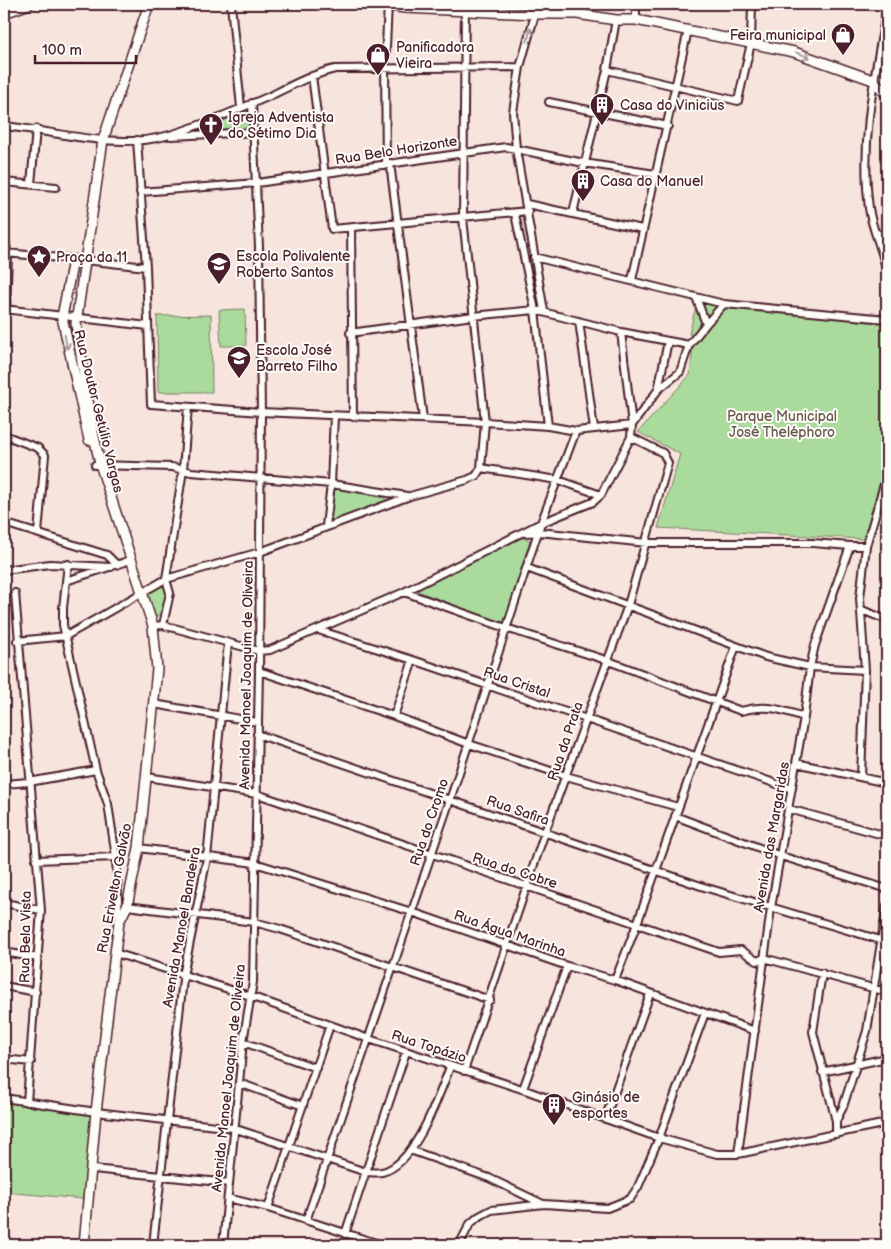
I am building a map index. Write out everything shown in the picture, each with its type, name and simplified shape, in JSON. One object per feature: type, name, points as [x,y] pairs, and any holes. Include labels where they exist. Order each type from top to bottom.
[{"type":"main road","points":[[4,13],[13,6],[29,4]]},
{"type":"main road","name":"Rua Doutor Getúlio Vargas","points":[[98,465],[77,338],[76,319],[103,140],[149,4]]},
{"type":"main road","points":[[380,4],[465,8],[534,14],[577,14],[616,20],[636,20],[794,52],[873,80],[887,95]]},
{"type":"main road","points":[[73,262],[85,262]]},
{"type":"main road","name":"Rua Doutor Getúlio Vargas","points":[[73,262],[62,317],[98,465],[153,626]]},
{"type":"main road","points":[[65,304],[78,307]]},
{"type":"main road","name":"Rua Erivelton Galvão","points":[[84,1245],[93,1169],[96,1112],[119,922],[127,906],[139,848],[147,777],[157,668],[153,626]]},
{"type":"street","points":[[231,4],[241,108]]},
{"type":"street","points":[[388,4],[385,66],[388,163],[398,223],[423,419]]},
{"type":"street","points":[[538,4],[520,67],[513,112],[516,149],[544,311]]},
{"type":"street","points":[[636,4],[636,20]]},
{"type":"street","points":[[607,70],[738,101],[751,42],[752,4]]},
{"type":"street","points":[[17,641],[66,636],[140,592],[166,580],[260,552],[410,496],[476,476],[481,468],[485,422],[463,218],[465,8]]},
{"type":"street","points":[[887,8],[873,80],[867,143],[869,209],[874,232],[881,246],[887,274]]},
{"type":"street","points":[[573,213],[607,70],[616,20]]},
{"type":"street","points":[[632,280],[642,228],[668,126],[688,30]]},
{"type":"street","points":[[165,136],[241,108],[312,76],[335,69],[385,66],[520,67]]},
{"type":"street","points":[[312,76],[332,229],[515,214],[527,208],[573,213],[642,228]]},
{"type":"street","points":[[549,102],[668,126]]},
{"type":"street","name":"Avenida Manoel Joaquim de Oliveira","points":[[224,1245],[233,1128],[243,1042],[253,982],[259,671],[261,412],[257,183],[252,103]]},
{"type":"street","points":[[4,126],[36,129],[103,140],[137,140],[165,136],[254,132]]},
{"type":"street","points":[[31,184],[36,129]]},
{"type":"street","points":[[137,140],[146,267],[151,404],[261,412],[548,426],[576,431],[632,425],[658,390],[680,372],[688,345],[724,304]]},
{"type":"street","name":"Rua Belo Horizonte","points":[[140,192],[257,183],[464,151],[506,147],[584,163],[655,174]]},
{"type":"street","points":[[4,182],[56,187]]},
{"type":"street","points":[[515,214],[535,310],[548,426]]},
{"type":"street","points":[[351,228],[350,333],[353,417]]},
{"type":"street","points":[[874,232],[887,238]]},
{"type":"street","points":[[4,238],[6,254],[5,309],[76,319],[148,326]]},
{"type":"street","points":[[6,254],[73,262]]},
{"type":"street","points":[[534,257],[724,304],[887,320]]},
{"type":"street","points":[[85,262],[146,267]]},
{"type":"street","points":[[696,297],[706,324]]},
{"type":"street","points":[[350,333],[473,316],[535,310],[621,332],[688,345]]},
{"type":"street","points":[[579,321],[594,429]]},
{"type":"street","points":[[153,626],[163,625],[259,651],[270,650],[404,592],[524,534],[541,523],[593,502],[601,495],[631,437],[632,425],[621,332]]},
{"type":"street","points":[[658,390],[668,341]]},
{"type":"street","points":[[163,625],[170,593],[166,580],[183,470],[188,407]]},
{"type":"street","points":[[326,526],[331,484],[334,416]]},
{"type":"street","name":"Rua do Cromo","points":[[306,1221],[469,744],[541,523],[576,431]]},
{"type":"street","points":[[4,435],[17,442],[38,448],[45,455],[38,533]]},
{"type":"street","name":"Rua da Prata","points":[[464,1071],[490,1000],[545,832],[606,660],[628,605],[668,464],[663,453],[631,437]]},
{"type":"street","points":[[98,465],[172,467],[260,479],[331,484],[410,496]]},
{"type":"street","points":[[481,468],[558,480],[601,495]]},
{"type":"street","points":[[861,777],[865,670],[860,598],[866,546],[885,487],[887,474]]},
{"type":"street","points":[[4,523],[109,556],[114,566]]},
{"type":"street","points":[[524,534],[539,532],[647,543],[813,543],[866,546]]},
{"type":"street","name":"Avenida das Margaridas","points":[[738,1154],[771,908],[804,717],[810,667],[815,645],[850,546]]},
{"type":"street","points":[[66,581],[130,562]]},
{"type":"street","points":[[4,570],[50,564],[114,566]]},
{"type":"street","points":[[68,564],[63,608],[66,636],[96,770],[108,804],[116,857],[119,922]]},
{"type":"street","points":[[527,568],[766,657],[810,667],[865,670]]},
{"type":"street","points":[[404,592],[506,628],[606,660],[717,701],[741,712],[756,707],[773,707],[804,717]]},
{"type":"street","name":"Rua Bela Vista","points":[[15,593],[17,641],[41,910],[27,1102]]},
{"type":"street","points":[[862,610],[887,620]]},
{"type":"street","name":"Rua Cristal","points":[[318,630],[414,660],[792,789]]},
{"type":"street","name":"Avenida Manoel Bandeira","points":[[153,1245],[184,974],[207,858],[228,643]]},
{"type":"street","points":[[615,980],[657,869],[736,646]]},
{"type":"street","points":[[394,716],[414,660]]},
{"type":"street","points":[[259,671],[566,776],[678,807]]},
{"type":"street","points":[[154,704],[257,722]]},
{"type":"street","name":"Rua Safira","points":[[257,734],[657,869],[704,887],[884,941]]},
{"type":"street","points":[[796,763],[887,783]]},
{"type":"street","points":[[4,784],[29,782],[96,770]]},
{"type":"street","name":"Rua do Cobre","points":[[147,777],[256,794],[430,855],[719,952],[742,950],[757,961],[764,958]]},
{"type":"street","points":[[789,809],[887,836]]},
{"type":"street","points":[[675,816],[781,856],[887,889]]},
{"type":"street","name":"Rua Água Marinha","points":[[139,848],[255,863],[412,912],[507,946],[615,980],[755,1030]]},
{"type":"street","points":[[36,860],[116,857]]},
{"type":"street","points":[[4,903],[41,910]]},
{"type":"street","points":[[836,1121],[843,1107],[867,1031],[884,941],[887,905]]},
{"type":"street","points":[[127,906],[254,922],[394,966],[490,1000]]},
{"type":"street","points":[[4,952],[38,958]]},
{"type":"street","name":"Rua Topázio","points":[[115,953],[250,996],[369,1040],[523,1089],[659,1138],[717,1154],[738,1154],[887,1123]]},
{"type":"street","points":[[764,958],[887,992]]},
{"type":"street","points":[[523,1089],[567,966]]},
{"type":"street","points":[[822,973],[813,1032],[836,1121],[836,1134]]},
{"type":"street","points":[[4,986],[36,992]]},
{"type":"street","points":[[605,1119],[650,994]]},
{"type":"street","points":[[459,1245],[470,1224],[478,1216],[491,1210],[544,1204],[607,1208],[620,1205],[630,1199],[638,1187],[659,1138],[705,1013]]},
{"type":"street","points":[[268,1208],[330,1025]]},
{"type":"street","points":[[243,1042],[316,1068]]},
{"type":"street","points":[[345,1234],[406,1052]]},
{"type":"street","points":[[822,1072],[887,1058]]},
{"type":"street","points":[[4,1059],[30,1062]]},
{"type":"street","points":[[4,1098],[96,1112],[233,1128],[366,1172],[383,1172],[397,1164],[410,1150],[435,1104],[450,1067]]},
{"type":"street","points":[[239,1084],[303,1106]]},
{"type":"street","points":[[410,1150],[489,1178],[544,1204]]},
{"type":"street","points":[[93,1169],[229,1183]]},
{"type":"street","points":[[228,1198],[268,1208],[382,1245]]},
{"type":"green space","points":[[249,107],[250,129],[182,132]]},
{"type":"green space","name":"Parque Municipal José Theléphoro","points":[[697,302],[887,324],[887,457],[864,539],[658,528],[680,454],[638,432],[690,375],[694,337],[689,334]]},
{"type":"green space","points":[[245,309],[246,346],[221,346],[219,310]]},
{"type":"green space","points":[[211,315],[212,392],[158,392],[157,316]]},
{"type":"green space","points":[[334,488],[385,498],[386,502],[330,522]]},
{"type":"green space","points":[[521,538],[530,540],[504,624],[415,590]]},
{"type":"green space","points":[[166,584],[167,594],[165,603],[161,612],[154,619],[146,592]]},
{"type":"green space","points":[[4,1102],[91,1115],[83,1199],[4,1192]]},
{"type":"place","name":"Feira municipal","points":[[843,56]]},
{"type":"place","name":"Panificadora Vieira","points":[[378,76]]},
{"type":"place","name":"Casa do Vinicius","points":[[602,126]]},
{"type":"place","name":"Igreja Adventista do Sétimo Dia","points":[[211,146]]},
{"type":"place","name":"Casa do Manuel","points":[[583,202]]},
{"type":"place","name":"Praça da 11","points":[[39,278]]},
{"type":"place","name":"Escola Polivalente Roberto Santos","points":[[219,285]]},
{"type":"place","name":"Escola José Barreto Filho","points":[[239,379]]},
{"type":"place","name":"Ginásio de esportes","points":[[554,1126]]}]
